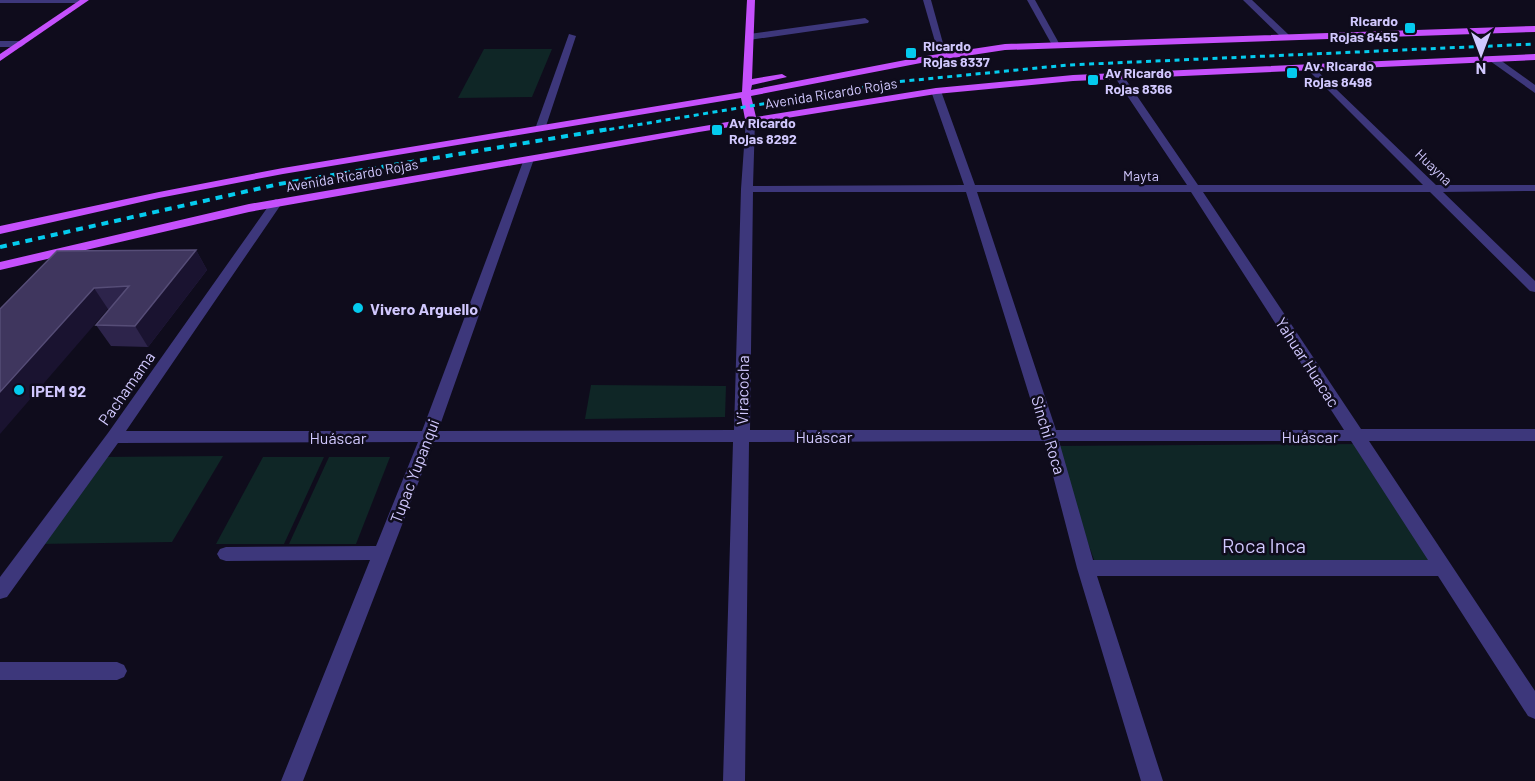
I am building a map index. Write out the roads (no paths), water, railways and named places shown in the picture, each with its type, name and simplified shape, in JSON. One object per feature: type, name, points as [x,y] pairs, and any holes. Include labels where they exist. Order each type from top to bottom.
[{"type":"main road","name":"Viracocha","points":[[750,121],[746,95],[751,0]]},
{"type":"main road","points":[[0,58],[84,1]]},
{"type":"main road","name":"Avenida Ricardo Rojas","points":[[0,230],[232,180],[746,95],[926,59],[1005,47],[1535,29]]},
{"type":"main road","points":[[748,83],[948,51],[1005,47]]},
{"type":"main road","name":"Avenida Ricardo Rojas","points":[[0,266],[189,220],[276,203],[936,91],[1020,82],[1119,76],[1535,57]]},
{"type":"street","points":[[927,0],[948,51]]},
{"type":"street","points":[[936,0],[948,51]]},
{"type":"street","points":[[1031,0],[1056,45]]},
{"type":"street","points":[[1247,0],[1286,38]]},
{"type":"street","points":[[0,1],[84,1]]},
{"type":"street","points":[[749,37],[865,21]]},
{"type":"street","points":[[540,129],[572,36]]},
{"type":"street","points":[[0,44],[21,44]]},
{"type":"street","points":[[1492,59],[1535,90]]},
{"type":"street","name":"Huayna","points":[[1311,68],[1535,288]]},
{"type":"street","name":"Yahuar Huacac","points":[[1119,76],[1535,709]]},
{"type":"street","name":"Sinchi Roca","points":[[936,91],[971,190],[1050,436],[1086,568],[1152,781]]},
{"type":"street","name":"Viracocha","points":[[734,781],[750,121]]},
{"type":"street","name":"Tupac Yupanqui","points":[[292,781],[428,437],[529,159]]},
{"type":"street","name":"Mayta","points":[[747,189],[1535,188]]},
{"type":"street","name":"Pachamama","points":[[0,591],[114,437],[276,203]]},
{"type":"street","name":"Huáscar","points":[[114,437],[1535,435]]},
{"type":"street","points":[[226,554],[382,553]]},
{"type":"street","name":"Roca Inca","points":[[1086,568],[1443,568]]},
{"type":"street","points":[[0,671],[117,671]]},
{"type":"railway","points":[[600,131],[895,82],[1068,65],[1535,44]]},
{"type":"railway","points":[[0,247],[279,184],[609,129]]},
{"type":"place","name":"Ricardo Rojas 8455","points":[[1410,28]]},
{"type":"place","name":"Ricardo Rojas 8337","points":[[911,53]]},
{"type":"place","name":"Av. Ricardo Rojas 8498","points":[[1292,73]]},
{"type":"place","name":"Av Ricardo Rojas 8366","points":[[1093,80]]},
{"type":"place","name":"Av Ricardo Rojas 8292","points":[[717,130]]},
{"type":"place","name":"Vivero Arguello","points":[[358,308]]},
{"type":"place","name":"IPEM 92","points":[[19,390]]}]
